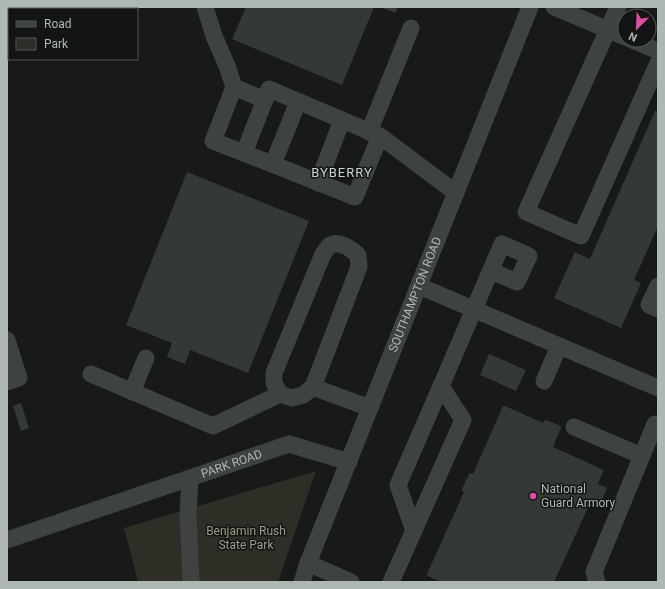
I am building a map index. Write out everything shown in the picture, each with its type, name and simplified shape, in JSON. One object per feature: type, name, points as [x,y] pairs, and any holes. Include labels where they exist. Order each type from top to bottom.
[{"type":"street","points":[[205,7],[214,36],[234,87],[213,141],[355,198],[374,134],[411,28]]},
{"type":"street","name":"SOUTHAMPTON ROAD","points":[[302,582],[308,563],[530,7]]},
{"type":"street","points":[[554,7],[617,34]]},
{"type":"street","points":[[618,7],[526,212],[581,236],[658,63]]},
{"type":"street","points":[[234,87],[265,100]]},
{"type":"street","points":[[244,153],[269,89],[374,134],[456,193]]},
{"type":"street","points":[[273,164],[298,102]]},
{"type":"street","points":[[318,183],[342,120]]},
{"type":"street","points":[[339,243],[350,248],[358,256],[359,267],[313,387],[303,395],[292,398],[280,394],[274,383],[274,373],[323,254],[330,245],[339,243]]},
{"type":"street","points":[[414,531],[398,485],[491,271]]},
{"type":"street","points":[[419,286],[658,388]]},
{"type":"street","points":[[658,286],[649,305],[658,309]]},
{"type":"street","points":[[7,340],[19,378],[7,382]]},
{"type":"street","points":[[544,381],[559,346]]},
{"type":"street","points":[[132,392],[146,358]]},
{"type":"street","points":[[91,374],[213,426],[280,394]]},
{"type":"street","points":[[391,582],[463,420],[442,386]]},
{"type":"street","points":[[313,387],[370,408]]},
{"type":"street","points":[[597,582],[594,572],[642,456],[657,424]]},
{"type":"street","points":[[574,427],[642,456]]},
{"type":"street","name":"PARK ROAD","points":[[191,582],[188,513],[190,478],[289,444],[349,462]]},
{"type":"street","points":[[7,540],[190,478]]},
{"type":"street","points":[[308,563],[351,582]]},
{"type":"green space","name":"Benjamin Rush State Park","points":[[316,471],[278,582],[138,582],[124,528]]},
{"type":"building","points":[[246,7],[374,7],[342,85],[232,39]]},
{"type":"building","points":[[380,7],[398,7],[395,13]]},
{"type":"building","points":[[655,111],[658,112],[658,226],[634,280],[641,283],[621,328],[554,298],[575,252],[590,259]]},
{"type":"building","points":[[187,172],[309,221],[248,373],[190,350],[185,364],[167,357],[172,343],[126,325]]},
{"type":"building","points":[[489,354],[526,370],[516,391],[480,375]]},
{"type":"building","points":[[21,403],[29,428],[21,431],[13,406]]},
{"type":"building","name":"National Guard Armory","points":[[503,406],[543,423],[546,420],[561,426],[553,447],[604,470],[598,484],[606,487],[607,489],[600,504],[591,501],[554,582],[441,582],[428,576],[427,574],[464,492],[462,489],[469,474],[473,474]]},
{"type":"place","name":"National Guard Armory","points":[[533,496]]},
{"type":"district","name":"BYBERRY","points":[[342,172]]}]
